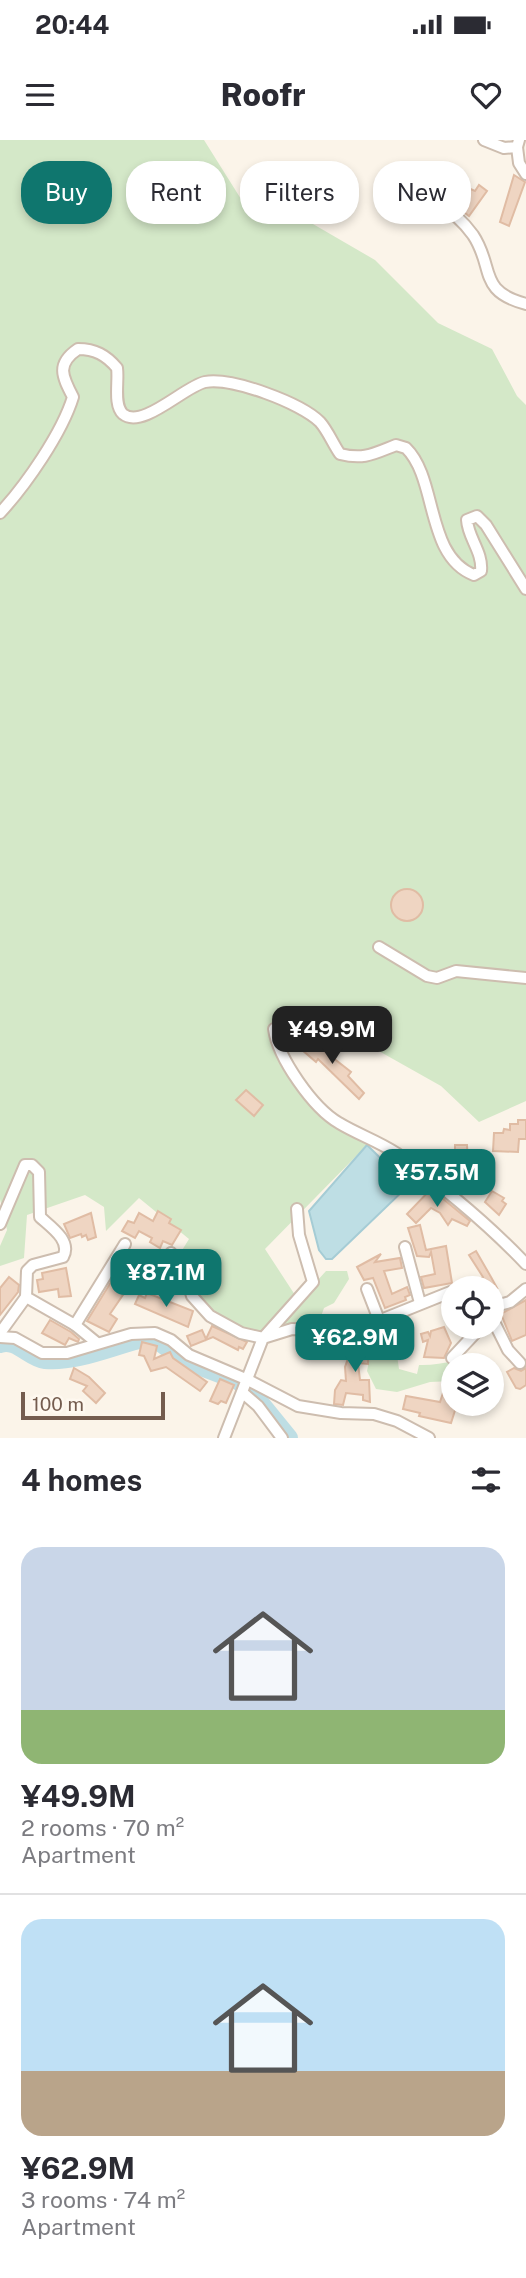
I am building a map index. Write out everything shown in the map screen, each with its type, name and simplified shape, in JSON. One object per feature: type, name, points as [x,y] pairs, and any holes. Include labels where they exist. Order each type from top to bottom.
[{"type":"street","points":[[484,140],[504,148],[518,143],[519,163],[526,174]]},
{"type":"street","points":[[465,224],[475,238],[492,285],[502,296],[526,304]]},
{"type":"street","points":[[0,513],[29,475],[69,411],[73,397],[61,373],[62,364],[78,349],[90,349],[107,357],[117,368],[117,402],[121,412],[129,417],[139,417],[157,409],[205,382],[221,382],[267,394],[296,406],[320,422],[340,454],[359,459],[373,457],[396,445],[406,448],[415,457],[421,470],[427,500],[449,554],[459,569],[474,575],[481,571],[477,544],[467,528],[467,520],[471,516],[477,516],[486,525],[526,589]]},
{"type":"street","points":[[379,947],[427,976],[437,978],[456,971],[526,978]]},
{"type":"street","points":[[274,1029],[286,1062],[320,1108],[337,1122],[395,1153],[498,1234],[526,1264]]},
{"type":"street","points":[[0,1224],[25,1165],[32,1165],[39,1172],[40,1217],[64,1242],[66,1251],[63,1257],[33,1265],[27,1271],[26,1297],[0,1335],[15,1338],[42,1353],[67,1353],[131,1334],[155,1333],[171,1340],[188,1356],[248,1380],[298,1406],[341,1413],[374,1414],[397,1420],[429,1438]]},
{"type":"street","points":[[224,1438],[263,1338],[313,1282],[299,1235],[297,1209]]},
{"type":"street","points":[[75,1325],[125,1244]]},
{"type":"street","points":[[405,1247],[420,1303]]},
{"type":"street","points":[[171,1253],[185,1273],[192,1296],[210,1316],[241,1334],[263,1338],[292,1329],[366,1332],[379,1320],[441,1295]]},
{"type":"street","points":[[367,1289],[379,1320]]},
{"type":"street","points":[[504,1304],[526,1289]]},
{"type":"street","points":[[26,1297],[75,1325],[97,1343]]},
{"type":"street","points":[[457,1353],[470,1339]]},
{"type":"street","points":[[502,1339],[520,1363]]},
{"type":"street","points":[[243,1393],[258,1406],[282,1438]]},
{"type":"green space","points":[[0,140],[204,140],[217,161],[126,161],[126,224],[226,224],[226,175],[240,197],[240,224],[313,224],[375,260],[438,323],[492,349],[517,396],[526,405],[526,1101],[479,1122],[441,1086],[313,1014],[275,1050],[324,1112],[367,1145],[265,1249],[295,1295],[265,1335],[230,1324],[209,1312],[193,1292],[176,1260],[189,1239],[139,1198],[106,1231],[104,1207],[85,1195],[27,1215],[24,1258],[0,1266],[0,1246],[7,1230],[0,1199]]},
{"type":"green space","points":[[326,1271],[347,1271],[349,1279],[334,1303],[324,1308],[319,1322],[274,1329]]},
{"type":"green space","points":[[373,1341],[396,1348],[399,1369],[417,1374],[419,1365],[441,1363],[441,1382],[397,1392],[376,1389],[367,1371]]},
{"type":"water","points":[[367,1145],[404,1181],[405,1189],[332,1259],[326,1259],[319,1250],[309,1211]]},
{"type":"building","points":[[514,175],[525,182],[509,226],[500,222]]},
{"type":"building","points":[[479,185],[487,191],[471,213],[471,189],[475,191]]},
{"type":"building","points":[[407,889],[419,893],[423,905],[419,917],[407,921],[395,917],[391,905],[395,893]]},
{"type":"building","points":[[309,1039],[351,1072],[348,1076],[364,1093],[359,1099],[318,1059],[316,1062],[301,1049]]},
{"type":"building","points":[[246,1090],[263,1105],[254,1116],[236,1100]]},
{"type":"building","points":[[518,1120],[526,1120],[526,1139],[519,1139],[518,1152],[493,1151],[494,1133],[510,1130],[510,1124],[518,1124]]},
{"type":"building","points":[[455,1145],[467,1145],[468,1164],[455,1164]]},
{"type":"building","points":[[431,1189],[470,1221],[467,1226],[452,1219],[448,1225],[440,1213],[431,1208],[416,1223],[407,1214]]},
{"type":"building","points":[[492,1191],[504,1198],[502,1201],[506,1204],[499,1215],[485,1202]]},
{"type":"building","points":[[158,1211],[171,1219],[169,1223],[181,1230],[172,1245],[163,1241],[160,1248],[150,1242],[152,1238],[139,1231],[135,1238],[122,1231],[128,1221],[134,1223],[139,1213],[153,1221]]},
{"type":"building","points":[[91,1213],[96,1237],[88,1240],[86,1235],[82,1237],[81,1234],[70,1238],[64,1224]]},
{"type":"building","points":[[420,1225],[426,1250],[446,1246],[451,1276],[441,1276],[441,1285],[424,1288],[421,1277],[435,1274],[431,1252],[429,1257],[417,1256],[408,1228]]},
{"type":"building","points":[[476,1251],[490,1276],[482,1276],[469,1255]]},
{"type":"building","points":[[381,1254],[375,1262],[400,1258],[402,1268],[384,1271],[392,1294],[407,1287],[410,1295],[405,1297],[406,1300],[385,1308],[373,1278],[364,1280],[357,1267]]},
{"type":"building","points":[[66,1268],[71,1296],[59,1297],[58,1289],[39,1292],[37,1280],[43,1279],[42,1273]]},
{"type":"building","points":[[9,1277],[19,1285],[18,1292],[0,1315],[0,1288]]},
{"type":"building","points":[[114,1277],[129,1286],[110,1314],[117,1319],[109,1332],[87,1321]]},
{"type":"building","points":[[147,1293],[193,1311],[188,1327],[135,1304],[139,1295],[145,1298]]},
{"type":"building","points":[[526,1300],[526,1335],[512,1341],[504,1321],[504,1312]]},
{"type":"building","points":[[50,1320],[71,1332],[79,1339],[78,1342],[69,1338],[65,1345],[42,1333]]},
{"type":"building","points":[[212,1326],[247,1342],[243,1349],[239,1347],[238,1350],[213,1337],[191,1346],[187,1336],[202,1330],[206,1339]]},
{"type":"building","points":[[441,1328],[441,1339],[449,1339],[451,1343],[446,1353],[441,1353],[441,1358],[424,1357],[428,1340],[423,1342],[421,1334],[428,1332],[430,1336],[431,1331]]},
{"type":"building","points":[[355,1339],[369,1339],[368,1364],[358,1363],[360,1380],[369,1380],[370,1402],[363,1400],[363,1395],[346,1393],[343,1405],[334,1404],[335,1390],[341,1380],[346,1381],[345,1367]]},
{"type":"building","points":[[142,1342],[157,1346],[154,1359],[170,1352],[173,1358],[207,1382],[200,1391],[166,1367],[151,1371],[144,1356],[139,1355]]},
{"type":"building","points":[[74,1368],[89,1377],[105,1393],[96,1403],[83,1391],[87,1386],[70,1379]]},
{"type":"building","points":[[514,1368],[521,1371],[526,1368],[526,1385],[520,1389],[516,1388],[507,1372]]},
{"type":"building","points":[[220,1379],[234,1385],[226,1403],[221,1401],[218,1404],[210,1401]]},
{"type":"building","points":[[406,1396],[440,1402],[441,1399],[441,1416],[453,1416],[451,1423],[419,1416],[420,1413],[403,1409]]},
{"type":"waterway","points":[[0,1344],[12,1344],[45,1360],[58,1360],[83,1356],[147,1338],[158,1341],[183,1360],[238,1381],[250,1390],[289,1438]]}]
